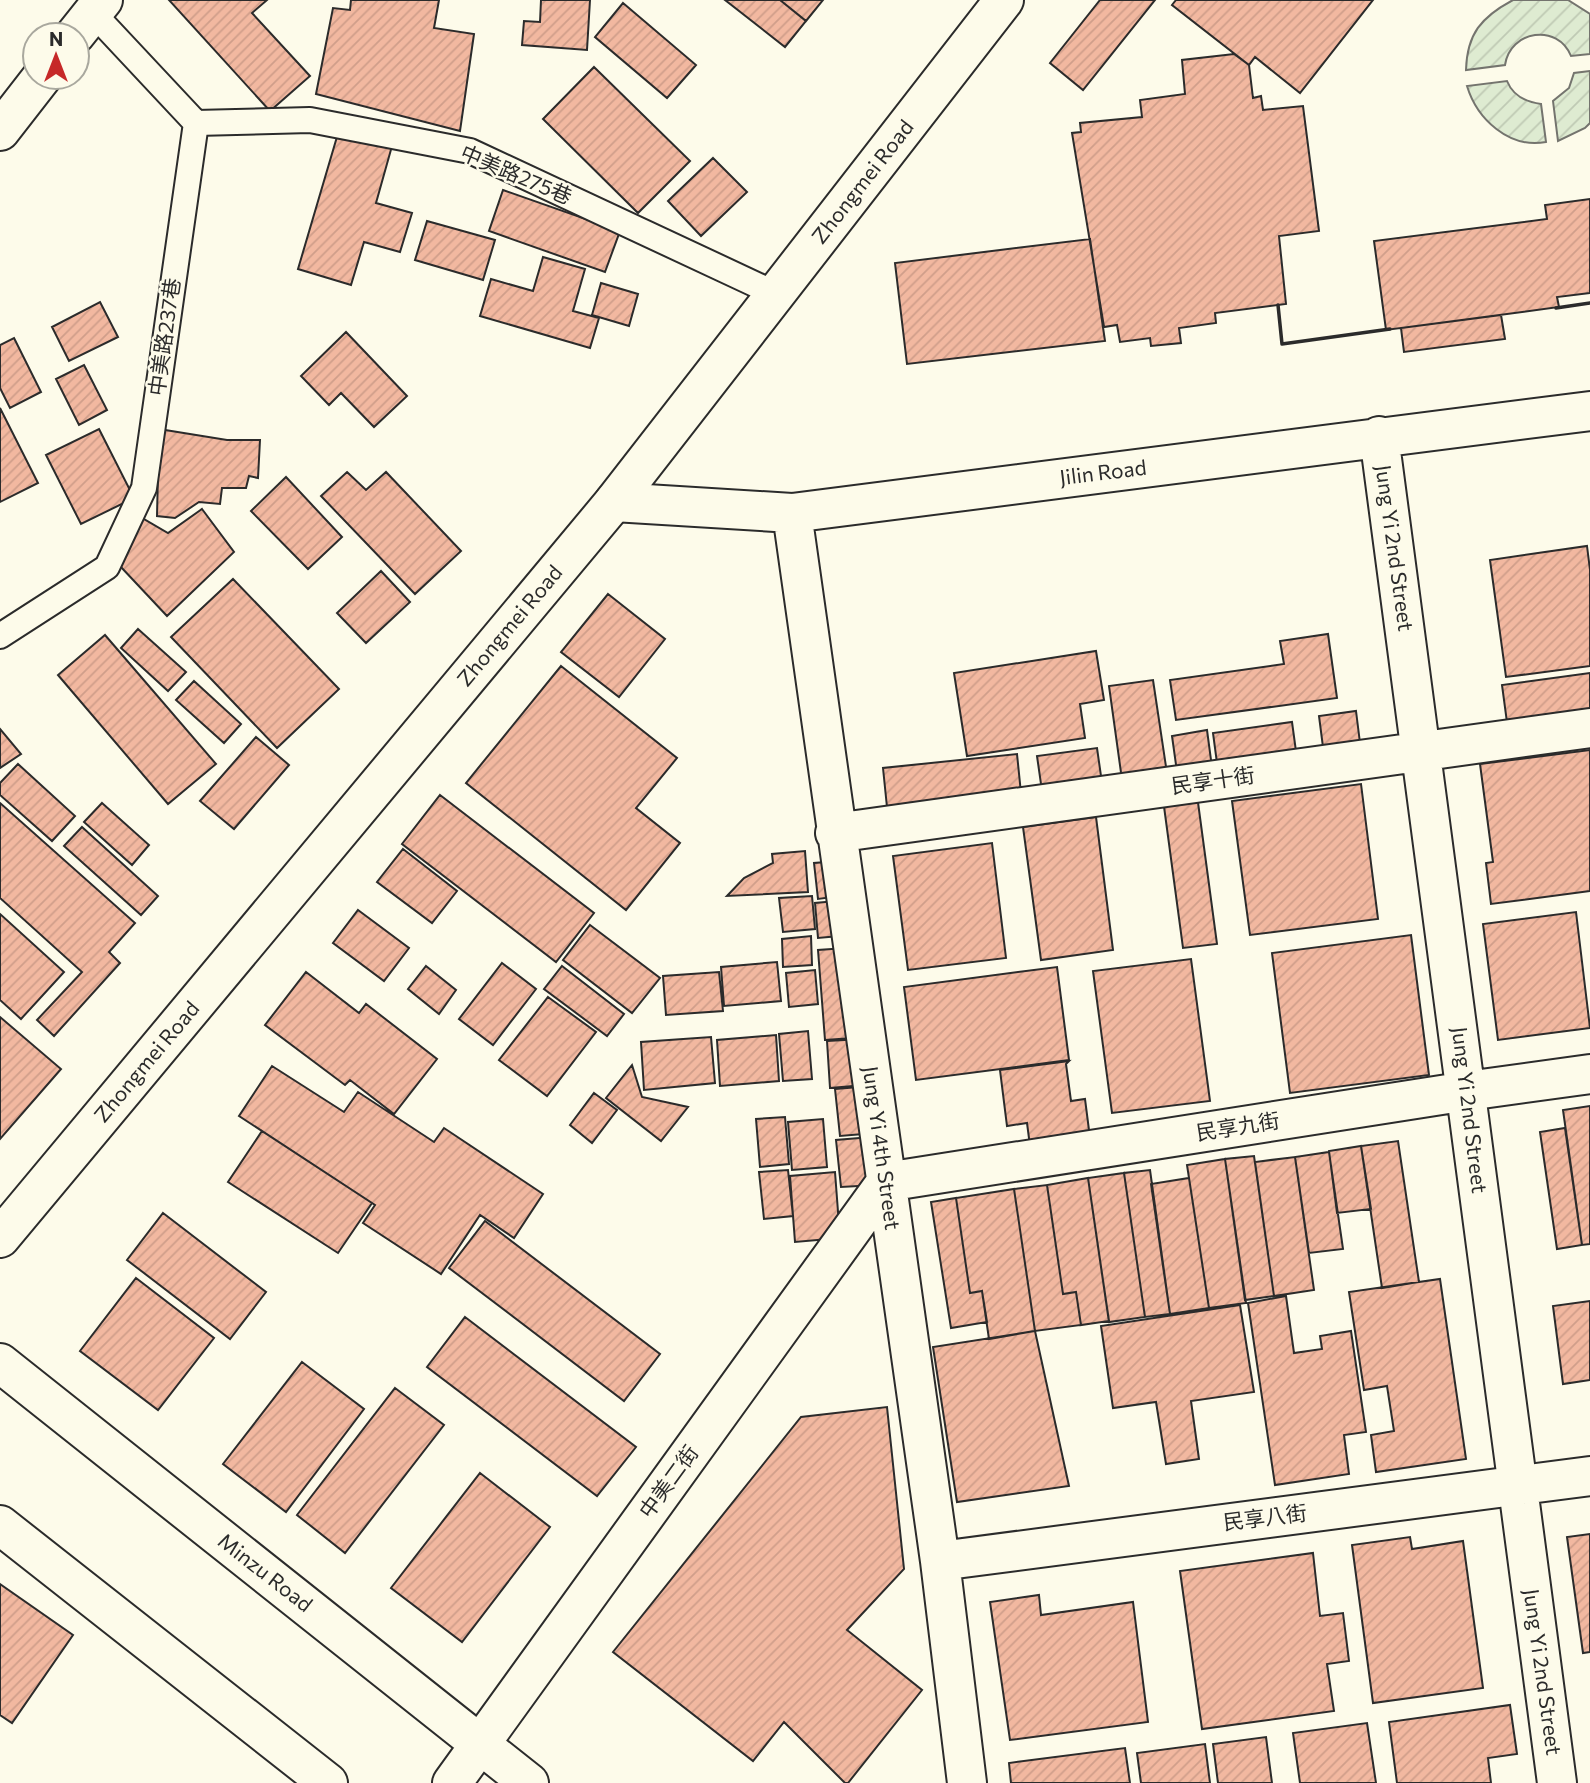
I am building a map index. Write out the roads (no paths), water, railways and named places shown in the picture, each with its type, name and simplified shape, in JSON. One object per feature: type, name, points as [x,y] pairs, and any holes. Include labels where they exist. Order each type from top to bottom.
[{"type":"street","name":"Zhongmei Road","points":[[0,1238],[614,502],[1003,0]]},
{"type":"street","points":[[0,131],[31,91]]},
{"type":"street","name":"Jilin Road","points":[[614,502],[792,513],[1590,411]]},
{"type":"street","name":"Jung Yi 2nd Street","points":[[1379,436],[1557,1783]]},
{"type":"street","name":"Jung Yi 4th Street","points":[[792,513],[835,833],[940,1561],[967,1783]]},
{"type":"street","name":"民享十街","points":[[835,833],[1590,728]]},
{"type":"street","name":"民享九街","points":[[886,1182],[1590,1074]]},
{"type":"street","name":"中美二街","points":[[452,1783],[886,1182]]},
{"type":"street","name":"Minzu Road","points":[[0,1363],[529,1783]]},
{"type":"street","name":"民享八街","points":[[940,1561],[1590,1476]]},
{"type":"street","points":[[0,1525],[328,1783]]},
{"type":"lane","points":[[90,16],[196,123]]},
{"type":"lane","name":"中美路275巷","points":[[196,123],[310,120],[470,151],[776,294]]},
{"type":"lane","name":"中美路237巷","points":[[0,636],[107,566],[144,488],[196,123]]}]
